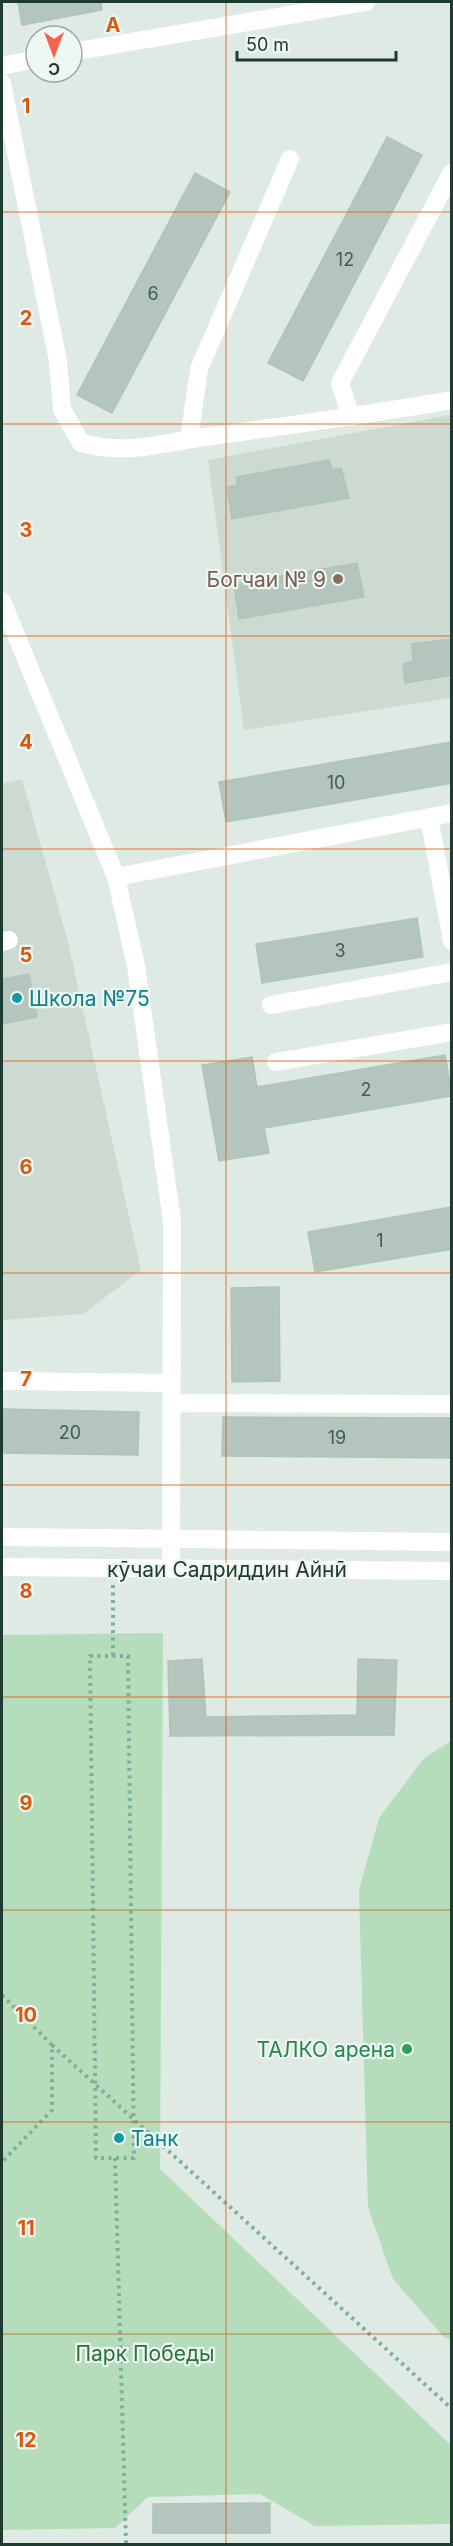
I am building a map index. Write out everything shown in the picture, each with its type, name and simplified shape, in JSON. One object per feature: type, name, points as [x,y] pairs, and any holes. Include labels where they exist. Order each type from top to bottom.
[{"type":"street","points":[[84,50],[366,2]]},
{"type":"street","points":[[2,66],[24,61]]},
{"type":"street","points":[[2,83],[58,361],[62,409],[81,443],[102,449],[129,450],[452,400]]},
{"type":"street","points":[[189,439],[199,369],[290,159]]},
{"type":"street","points":[[351,417],[340,383],[452,172]]},
{"type":"street","points":[[2,601],[117,877],[136,966],[172,1221],[171,1567]]},
{"type":"street","points":[[117,877],[452,813]]},
{"type":"street","points":[[429,817],[452,941]]},
{"type":"street","points":[[271,1005],[452,972]]},
{"type":"street","points":[[276,1062],[452,1032]]},
{"type":"street","points":[[2,1381],[171,1383]]},
{"type":"street","points":[[171,1403],[452,1404]]},
{"type":"street","name":"кӯчаи Садриддин Айнӣ","points":[[2,1537],[452,1542]]},
{"type":"street","name":"кӯчаи Садриддин Айнӣ","points":[[2,1567],[452,1571]]},
{"type":"path","points":[[113,1568],[113,1656]]},
{"type":"path","points":[[90,1656],[128,1656],[134,2158],[96,2158],[95,2084],[90,1656]]},
{"type":"path","points":[[2,1995],[52,2045],[452,2409]]},
{"type":"path","points":[[2,2162],[52,2110],[52,2045]]},
{"type":"path","points":[[115,2158],[126,2544]]},
{"type":"shaded area","name":"Богчаи № 9","points":[[451,415],[451,698],[244,730],[208,460]]},
{"type":"shaded area","points":[[22,779],[67,938],[141,1270],[83,1314],[2,1320],[2,784]]},
{"type":"green space","name":"Парк Победы","points":[[163,1633],[160,2169],[451,2445],[451,2524],[315,2526],[260,2494],[148,2497],[115,2528],[2,2530],[2,1635]]},
{"type":"green space","name":"ТАЛКО арена","points":[[451,1741],[451,2340],[443,2336],[393,2279],[368,2207],[359,1890],[379,1818],[424,1758]]},
{"type":"building","points":[[18,2],[101,2],[102,10],[22,25]]},
{"type":"building","points":[[387,137],[422,155],[303,381],[268,363]]},
{"type":"building","points":[[195,173],[230,192],[112,413],[77,395]]},
{"type":"building","points":[[329,460],[332,470],[341,468],[349,498],[232,519],[227,487],[237,485],[236,477]]},
{"type":"building","points":[[357,563],[364,597],[239,619],[234,584]]},
{"type":"building","points":[[452,639],[452,675],[405,683],[403,664],[413,661],[412,644]]},
{"type":"building","points":[[452,742],[452,783],[226,822],[219,782]]},
{"type":"building","points":[[417,918],[423,957],[262,983],[256,944]]},
{"type":"building","name":"Школа №75","points":[[29,974],[37,1017],[2,1024],[2,979]]},
{"type":"building","points":[[445,1055],[452,1096],[264,1128],[269,1153],[219,1161],[202,1065],[252,1057],[257,1087]]},
{"type":"building","points":[[452,1207],[452,1249],[315,1272],[308,1232]]},
{"type":"building","points":[[279,1287],[280,1381],[232,1382],[231,1288]]},
{"type":"building","points":[[2,1409],[139,1412],[138,1455],[2,1453]]},
{"type":"building","points":[[223,1417],[452,1418],[452,1458],[222,1456]]},
{"type":"building","points":[[202,1659],[206,1717],[357,1715],[358,1659],[397,1660],[394,1735],[170,1736],[168,1661]]},
{"type":"building","points":[[270,2503],[270,2533],[153,2533],[153,2504]]},
{"type":"place","name":"Богчаи № 9","points":[[338,579]]},
{"type":"place","name":"Школа №75","points":[[17,998]]},
{"type":"place","name":"ТАЛКО арена","points":[[407,2049]]},
{"type":"place","name":"Танк","points":[[119,2138]]}]
